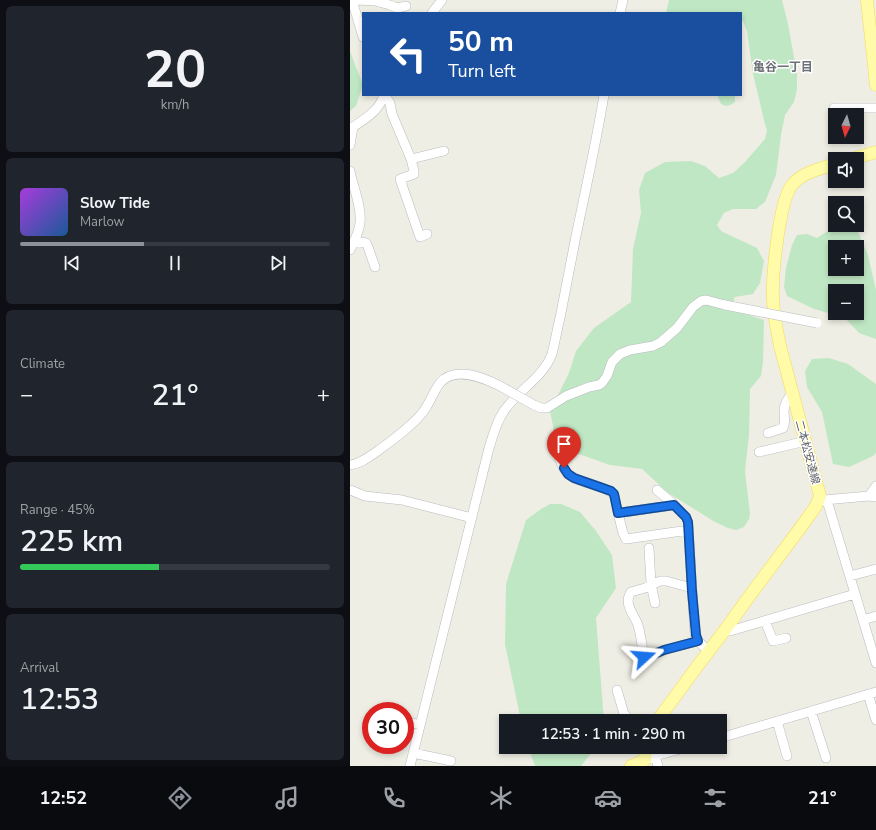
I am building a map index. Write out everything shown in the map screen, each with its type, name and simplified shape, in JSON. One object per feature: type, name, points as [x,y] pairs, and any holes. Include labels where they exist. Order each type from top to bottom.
[{"type":"main road","points":[[867,0],[872,13],[876,85]]},
{"type":"main road","points":[[864,156],[876,152]]},
{"type":"main road","name":"二本松安達線","points":[[662,714],[822,498],[780,346],[772,299],[777,242],[789,189],[794,182],[802,176],[828,167]]},
{"type":"main road","points":[[631,766],[650,758],[649,754]]},
{"type":"street","points":[[352,0],[352,11],[362,35]]},
{"type":"street","points":[[358,0],[375,1],[397,8],[406,6]]},
{"type":"street","points":[[433,12],[442,0]]},
{"type":"street","points":[[620,12],[623,0]]},
{"type":"street","points":[[350,145],[351,127],[372,115],[384,96]]},
{"type":"street","points":[[385,96],[390,103],[392,114],[411,159],[414,171],[414,174],[400,179],[420,237],[426,234]]},
{"type":"street","points":[[414,749],[494,430],[504,412],[516,397],[529,386],[544,368],[551,355],[588,182],[604,96]]},
{"type":"street","points":[[864,108],[876,108]]},
{"type":"street","points":[[411,159],[444,151]]},
{"type":"street","points":[[350,171],[351,183],[358,205],[360,221],[350,250]]},
{"type":"street","points":[[354,241],[366,243],[375,267]]},
{"type":"street","points":[[350,465],[361,463],[399,435],[422,413],[445,378],[456,374],[478,376],[500,386],[534,405],[541,408],[547,408],[566,396],[602,383],[607,376],[612,362],[620,354],[630,350],[652,346],[661,342],[678,328],[693,307],[701,301],[706,300],[817,323]]},
{"type":"street","points":[[768,433],[783,428],[785,423],[785,407],[788,398],[793,393]]},
{"type":"street","points":[[759,452],[806,441]]},
{"type":"street","points":[[559,458],[573,481],[611,491],[614,494],[622,533],[626,539],[689,530]]},
{"type":"street","points":[[822,498],[873,496],[876,486]]},
{"type":"street","points":[[350,490],[365,496],[402,500],[472,518]]},
{"type":"street","points":[[657,490],[686,517],[688,522],[696,635],[698,641],[708,651]]},
{"type":"street","points":[[822,498],[828,504],[876,663]]},
{"type":"street","points":[[618,513],[674,505]]},
{"type":"street","points":[[649,548],[651,584],[655,602]]},
{"type":"street","points":[[850,576],[876,569]]},
{"type":"street","points":[[692,588],[666,581],[660,581],[645,588],[631,592],[628,601],[638,625],[645,658],[664,650],[698,641]]},
{"type":"street","points":[[725,630],[730,631],[855,594]]},
{"type":"street","points":[[863,620],[876,616]]},
{"type":"street","points":[[765,621],[772,641],[786,638]]},
{"type":"street","points":[[618,690],[624,714]]},
{"type":"street","points":[[727,736],[872,693],[876,720]]},
{"type":"street","points":[[811,711],[826,758]]},
{"type":"street","points":[[777,721],[787,756]]},
{"type":"street","points":[[414,723],[420,725]]},
{"type":"street","points":[[414,753],[450,761]]},
{"type":"street","points":[[410,766],[413,754]]},
{"type":"street","points":[[658,766],[650,758],[664,754]]},
{"type":"green space","points":[[669,0],[782,0],[797,74],[797,89],[794,102],[785,115],[776,175],[765,202],[756,209],[733,209],[724,213],[717,225],[721,231],[757,248],[764,261],[760,283],[753,294],[735,297],[730,309],[764,320],[763,362],[761,376],[750,389],[749,435],[745,471],[750,514],[744,527],[736,530],[715,522],[667,492],[642,469],[610,465],[573,452],[554,431],[550,411],[569,373],[576,351],[594,328],[631,302],[633,249],[641,213],[639,190],[645,173],[665,162],[691,161],[705,166],[719,178],[733,173],[765,139],[767,130],[753,74],[747,31],[742,20],[742,12],[666,12]]},
{"type":"green space","points":[[350,51],[362,82],[362,88],[356,106],[350,111]]},
{"type":"green space","points":[[717,96],[735,96],[735,102],[732,104],[725,106],[721,104]]},
{"type":"green space","points":[[828,231],[858,232],[862,240],[828,240],[828,276],[864,276],[864,246],[868,255],[876,290],[876,339],[859,333],[847,320],[864,320],[864,284],[828,284],[828,313],[814,309],[787,296],[784,287],[786,268],[792,245],[797,235],[807,234],[817,238]]},
{"type":"green space","points":[[829,358],[848,364],[876,384],[876,453],[873,456],[849,467],[833,464],[822,412],[807,387],[805,371],[812,359]]},
{"type":"green space","points":[[550,504],[561,504],[580,512],[596,531],[612,555],[616,588],[596,618],[603,714],[520,714],[505,644],[506,584],[526,520]]},
{"type":"green space","points":[[531,754],[590,754],[581,766],[535,766]]},
{"type":"district","name":"亀谷一丁目","points":[[783,67]]},
{"type":"route","points":[[564,468],[568,474],[574,478],[611,491],[614,494],[618,513],[674,505],[686,517],[688,522],[692,591],[696,635],[698,641],[664,650],[645,658],[644,657]]}]
